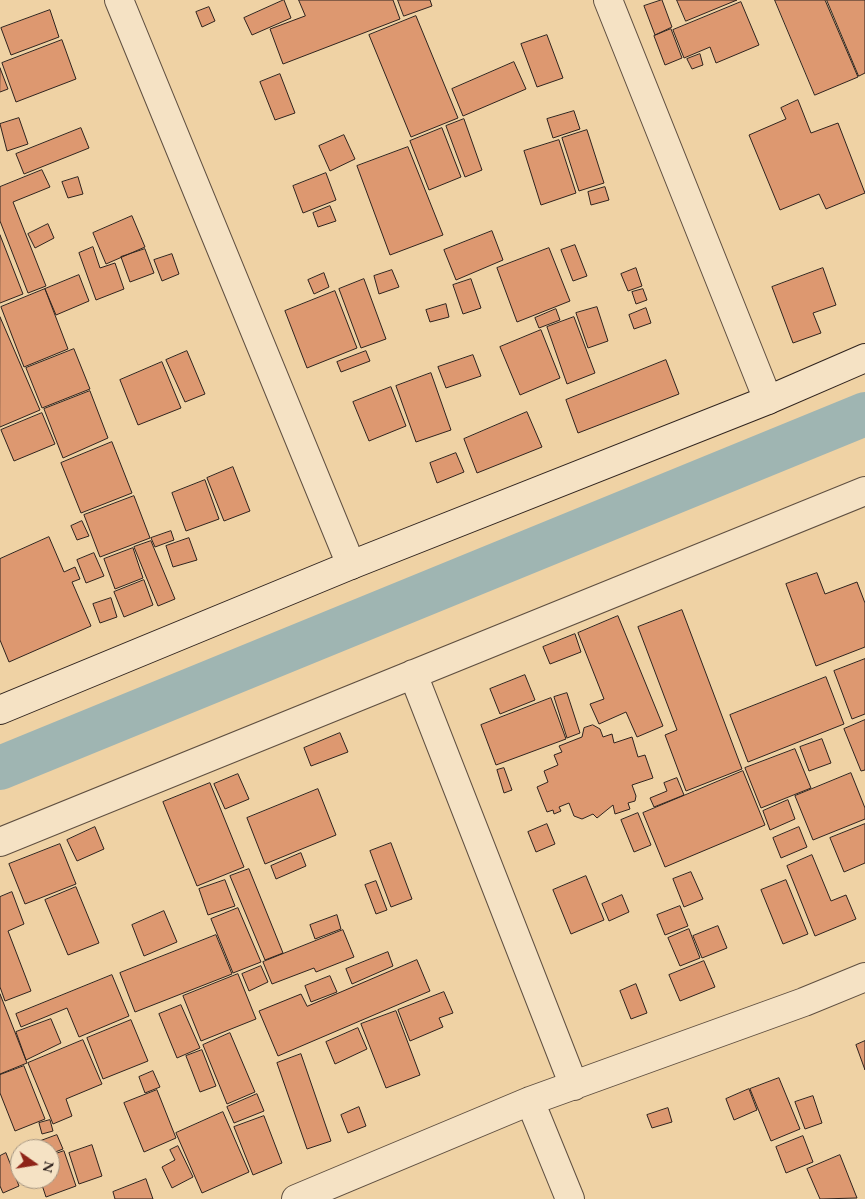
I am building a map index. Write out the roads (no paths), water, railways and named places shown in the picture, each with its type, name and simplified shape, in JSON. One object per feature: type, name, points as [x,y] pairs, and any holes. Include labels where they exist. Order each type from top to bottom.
[{"type":"street","points":[[118,0],[351,565]]},
{"type":"street","points":[[608,0],[768,400]]},
{"type":"street","points":[[0,710],[351,565],[768,400],[865,358]]},
{"type":"street","points":[[0,842],[865,491]]},
{"type":"street","points":[[413,674],[574,1086]]},
{"type":"street","points":[[296,1199],[530,1101],[804,1002],[865,977]]},
{"type":"street","points":[[530,1101],[570,1199]]},
{"type":"waterway","points":[[0,768],[865,414]]}]
